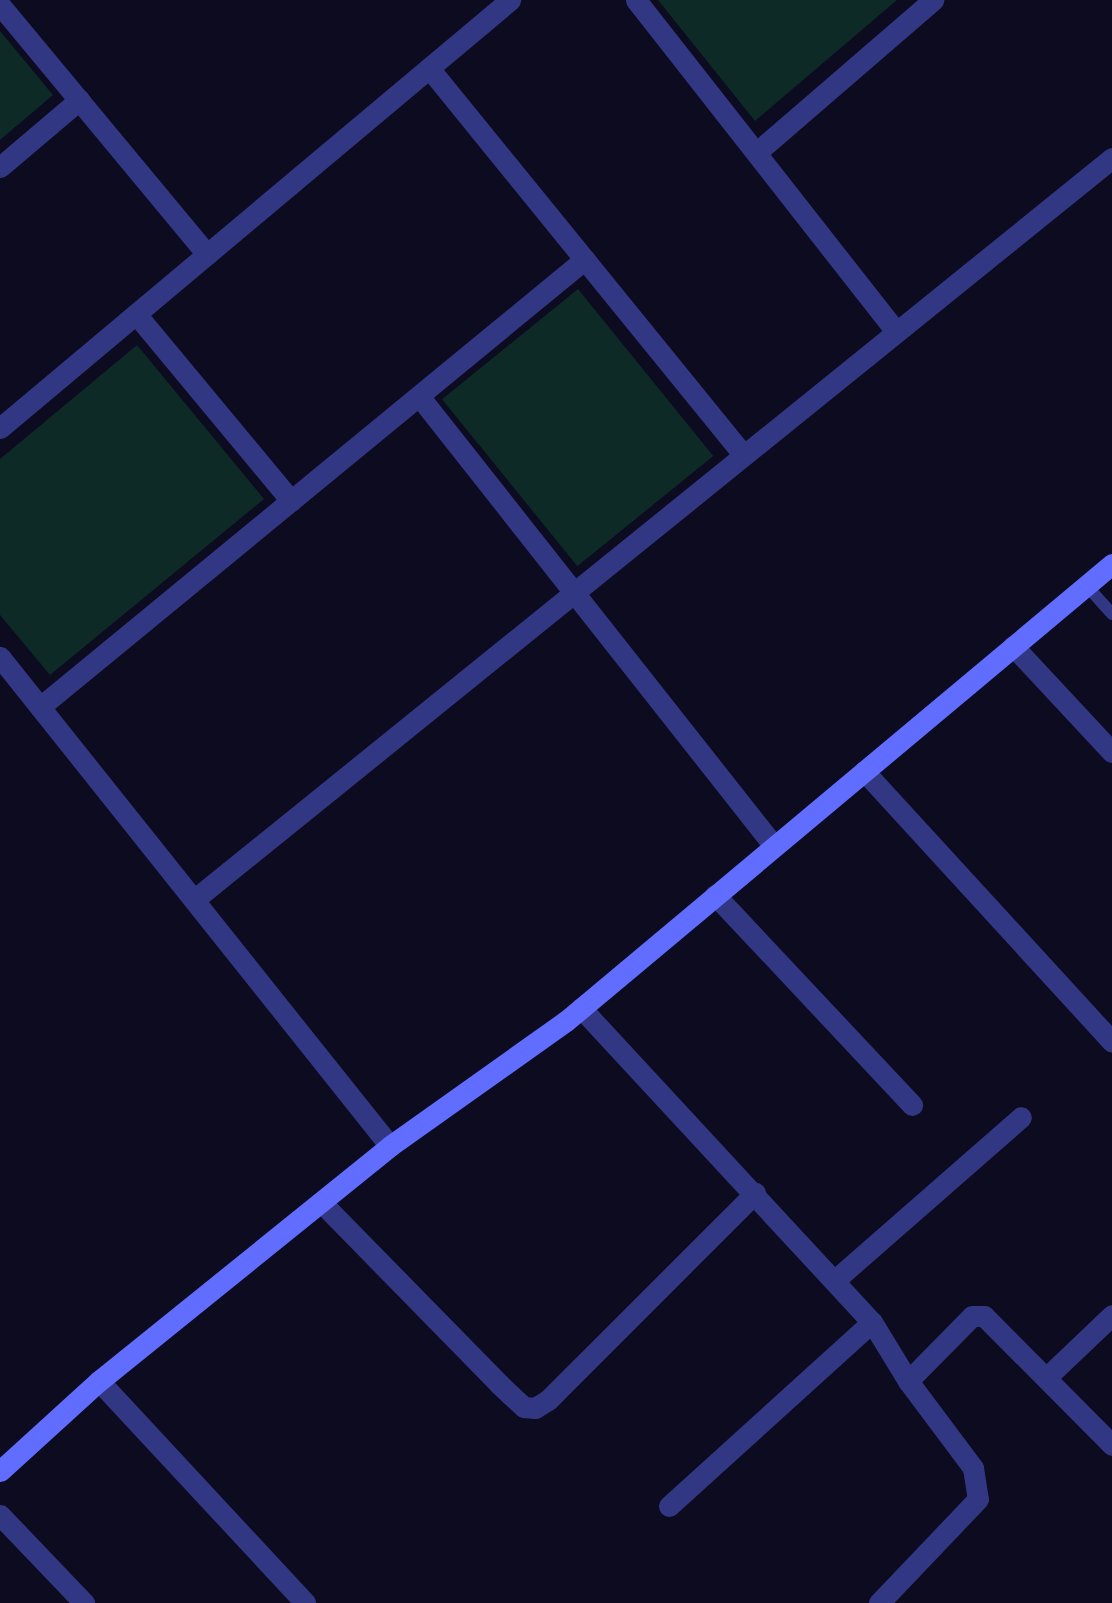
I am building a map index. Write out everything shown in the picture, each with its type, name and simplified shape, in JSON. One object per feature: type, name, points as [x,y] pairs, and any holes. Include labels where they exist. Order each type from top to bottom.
[{"type":"street","points":[[0,428],[510,0]]},
{"type":"street","points":[[636,0],[896,332]]},
{"type":"street","points":[[757,152],[933,0]]},
{"type":"street","points":[[0,5],[207,254]]},
{"type":"street","points":[[429,68],[744,455]]},
{"type":"street","points":[[0,167],[79,100]]},
{"type":"street","points":[[195,899],[1112,158]]},
{"type":"street","points":[[40,707],[585,259]]},
{"type":"street","points":[[136,314],[291,501]]},
{"type":"street","points":[[419,396],[775,846]]},
{"type":"street","points":[[0,1471],[99,1381],[390,1146],[581,1008],[1112,564]]},
{"type":"street","points":[[1013,646],[1112,752]]},
{"type":"street","points":[[0,657],[390,1146]]},
{"type":"street","points":[[864,771],[1112,1042]]},
{"type":"street","points":[[715,895],[912,1105]]},
{"type":"street","points":[[581,1008],[872,1322],[908,1381],[973,1468],[978,1499],[879,1603]]},
{"type":"street","points":[[835,1280],[1021,1118]]},
{"type":"street","points":[[321,1202],[499,1384],[524,1407],[535,1408],[548,1400],[755,1193]]},
{"type":"street","points":[[1048,1376],[1112,1315]]},
{"type":"street","points":[[908,1381],[972,1316],[984,1316],[1048,1376],[1112,1445]]},
{"type":"street","points":[[669,1506],[872,1322]]},
{"type":"street","points":[[99,1381],[304,1603]]},
{"type":"street","points":[[0,1515],[84,1603]]},
{"type":"lane","points":[[1086,585],[1112,614]]},
{"type":"green space","points":[[658,0],[897,0],[755,121]]},
{"type":"green space","points":[[0,31],[53,95],[0,140]]},
{"type":"green space","points":[[578,289],[713,456],[577,566],[442,399]]},
{"type":"green space","points":[[137,345],[264,499],[50,675],[0,615],[0,459]]}]
